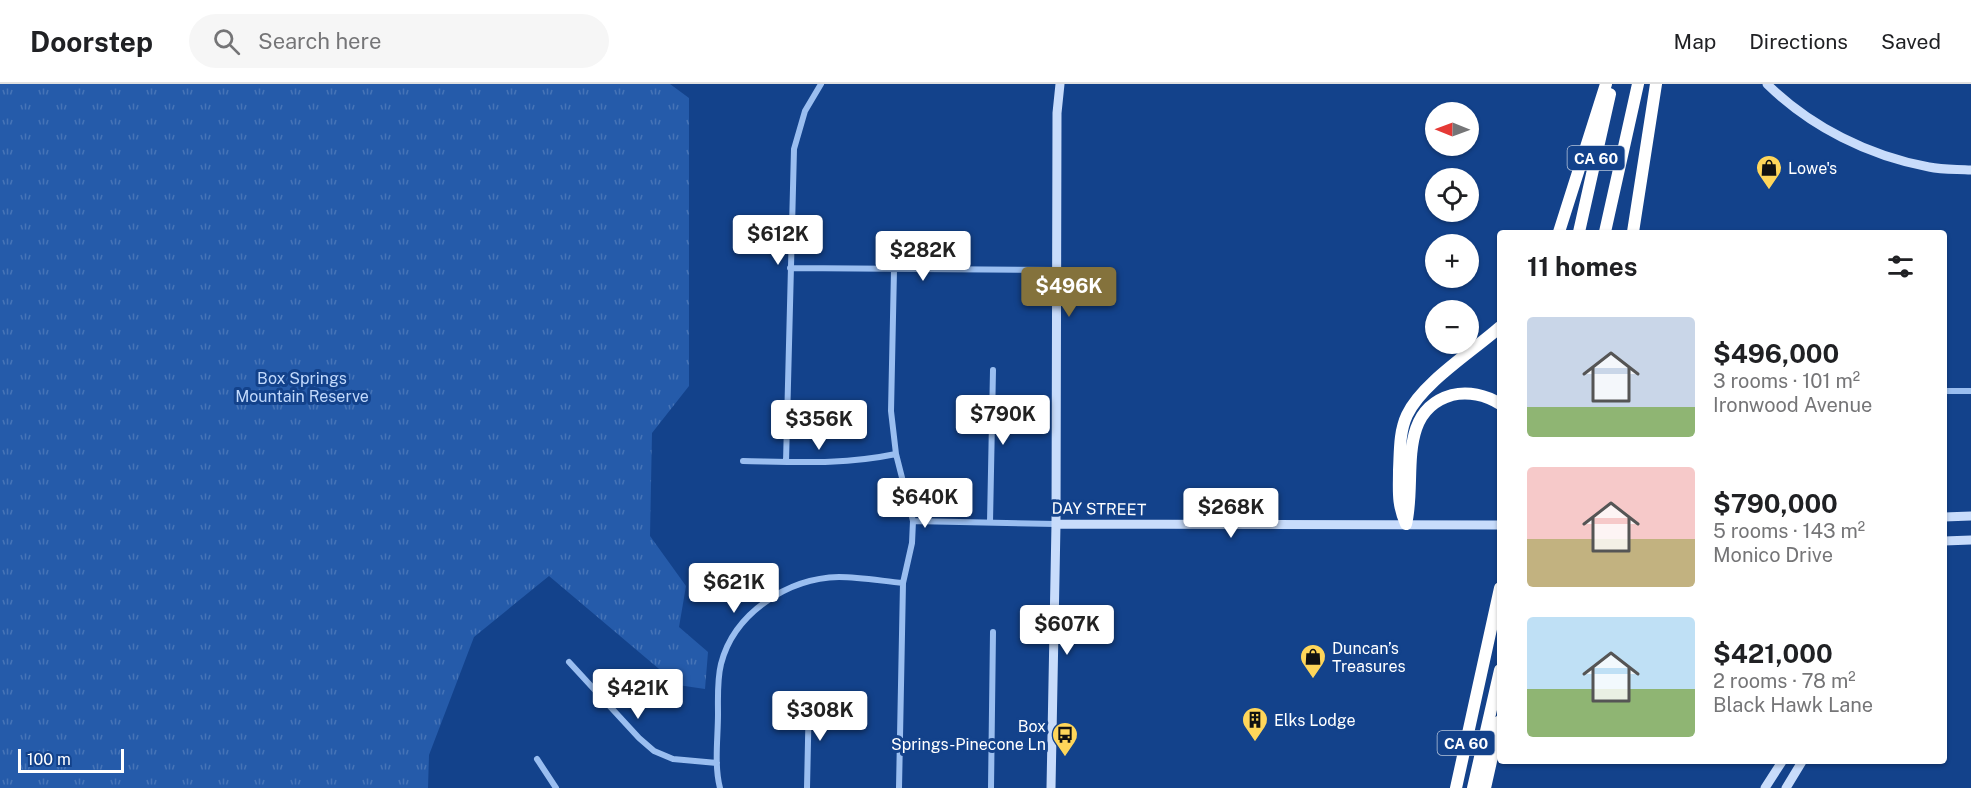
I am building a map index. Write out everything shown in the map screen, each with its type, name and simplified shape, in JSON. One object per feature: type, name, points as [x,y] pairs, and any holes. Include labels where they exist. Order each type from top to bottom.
[{"type":"highway","points":[[1560,230],[1606,84]]},
{"type":"highway","name":"CA 60","points":[[1580,230],[1612,84]]},
{"type":"highway","name":"CA 60","points":[[1605,230],[1638,84]]},
{"type":"highway","points":[[1633,230],[1656,84]]},
{"type":"highway","points":[[1406,524],[1399,508],[1400,445],[1407,415],[1423,393],[1449,368],[1497,329]]},
{"type":"highway","points":[[1406,524],[1410,507],[1414,432],[1426,411],[1434,403],[1459,393],[1479,394],[1497,403]]},
{"type":"highway","name":"CA 60","points":[[1455,788],[1497,601]]},
{"type":"highway","points":[[1473,788],[1497,683]]},
{"type":"highway","name":"CA 60","points":[[1485,788],[1497,734]]},
{"type":"main road","points":[[1051,788],[1056,524],[1057,113],[1060,84]]},
{"type":"main road","points":[[1767,84],[1805,115],[1866,149],[1930,168],[1971,170]]},
{"type":"main road","points":[[1947,517],[1971,516]]},
{"type":"main road","name":"DAY STREET","points":[[1056,524],[1497,525]]},
{"type":"main road","points":[[1947,540],[1971,540]]},
{"type":"main road","points":[[1765,788],[1780,764]]},
{"type":"main road","points":[[1786,788],[1801,764]]},
{"type":"street","points":[[786,462],[794,149],[805,111],[821,84]]},
{"type":"street","points":[[790,268],[1056,270]]},
{"type":"street","points":[[894,270],[891,411],[896,454],[913,521],[912,543],[903,583],[899,788]]},
{"type":"street","points":[[990,522],[993,370]]},
{"type":"street","points":[[1947,391],[1971,391]]},
{"type":"street","points":[[743,461],[838,463],[864,461],[896,454]]},
{"type":"street","name":"DAY STREET","points":[[913,521],[1056,524]]},
{"type":"street","points":[[720,788],[717,763],[720,666],[728,644],[738,627],[753,611],[797,585],[819,579],[838,578],[903,583]]},
{"type":"street","points":[[991,788],[993,632]]},
{"type":"street","points":[[569,662],[639,738],[654,751],[673,759],[717,763]]},
{"type":"street","points":[[807,788],[809,695]]},
{"type":"street","points":[[537,759],[556,788]]},
{"type":"green space","name":"Box Springs Mountain Reserve","points":[[0,84],[670,84],[689,98],[689,386],[652,433],[650,536],[686,586],[679,627],[708,652],[705,689],[678,685],[549,576],[474,637],[429,755],[428,788],[0,788]]},
{"type":"place","name":"Lowe's","points":[[1769,191]]},
{"type":"place","name":"Duncan’s Treasures","points":[[1313,680]]},
{"type":"place","name":"Elks Lodge","points":[[1255,743]]},
{"type":"place","name":"Box Springs-Pinecone Ln","points":[[1065,758]]}]
